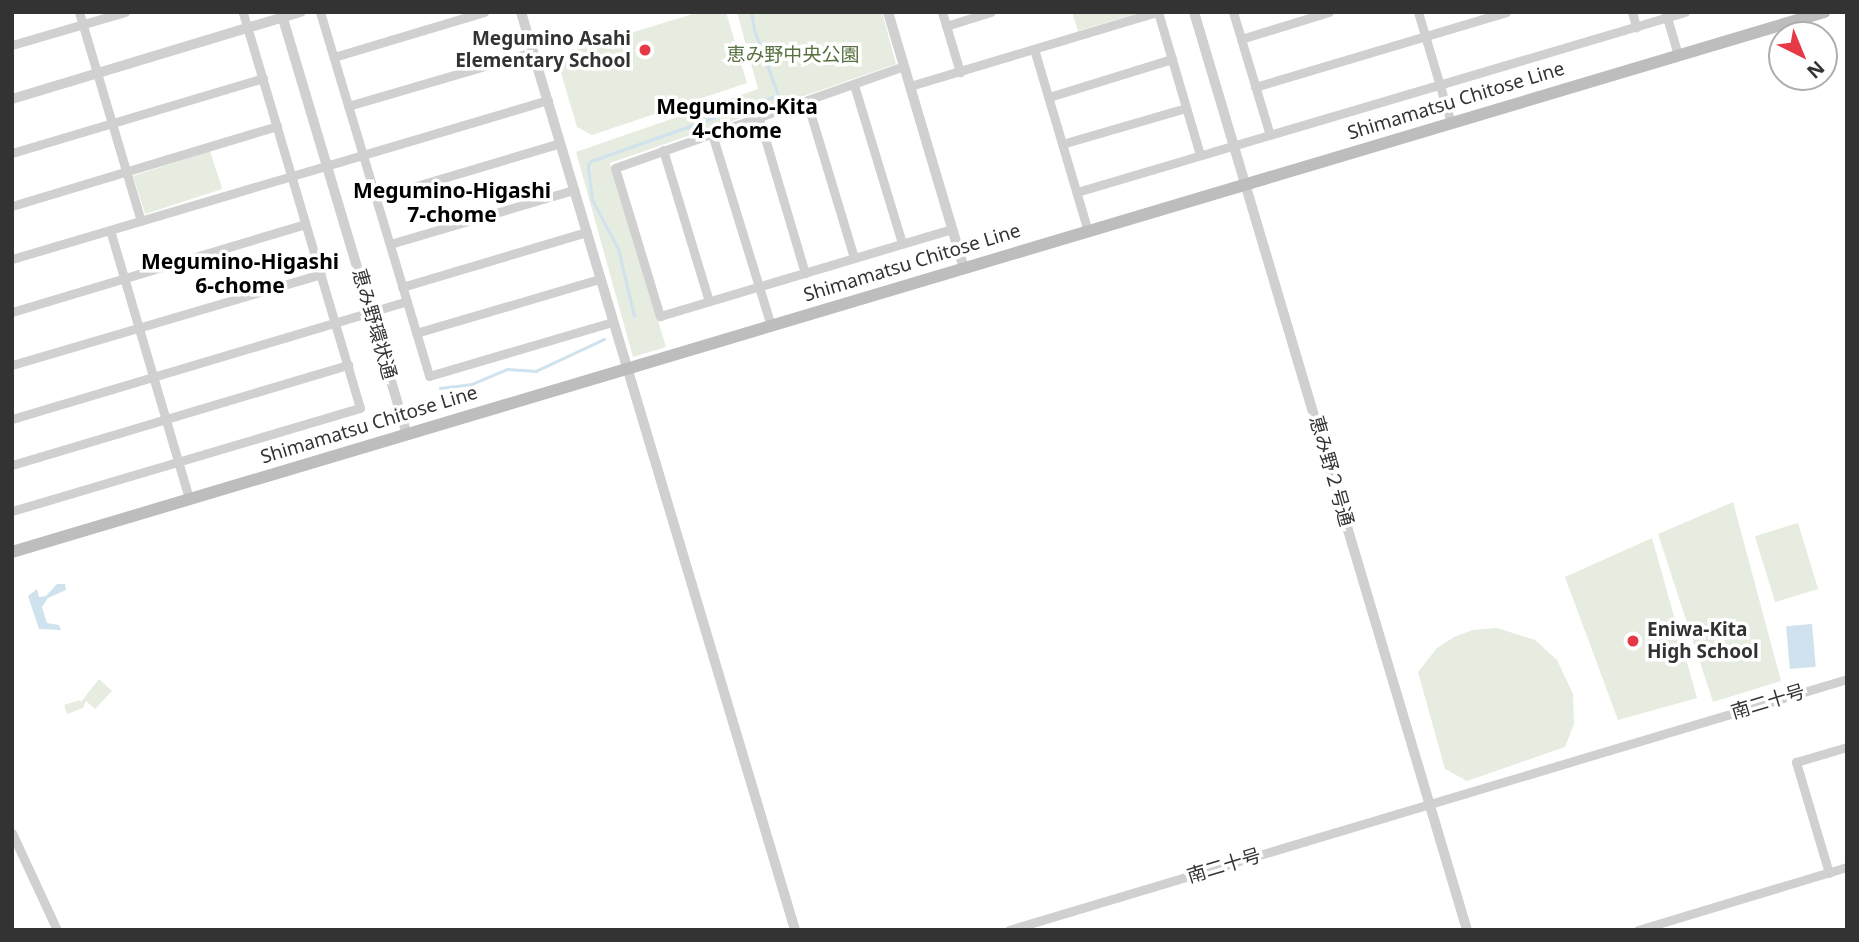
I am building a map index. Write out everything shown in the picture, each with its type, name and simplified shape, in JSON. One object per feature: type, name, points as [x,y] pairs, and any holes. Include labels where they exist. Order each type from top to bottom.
[{"type":"main road","name":"Shimamatsu Chitose Line","points":[[12,552],[1824,12]]},
{"type":"street","points":[[79,12],[141,221]]},
{"type":"street","points":[[12,45],[125,12]]},
{"type":"street","points":[[12,511],[179,464],[360,408],[243,12]]},
{"type":"street","points":[[12,99],[247,29],[282,15],[301,12]]},
{"type":"street","points":[[320,12],[429,376],[612,322]]},
{"type":"street","points":[[334,57],[484,12]]},
{"type":"street","points":[[521,12],[795,930]]},
{"type":"street","points":[[888,12],[964,268]]},
{"type":"street","points":[[942,12],[960,72]]},
{"type":"street","points":[[946,26],[991,12]]},
{"type":"street","points":[[910,86],[1157,12],[1200,155]]},
{"type":"street","name":"恵み野２号通","points":[[1194,12],[1434,803],[1467,930]]},
{"type":"street","points":[[1233,12],[1270,135]]},
{"type":"street","points":[[1241,39],[1329,12]]},
{"type":"street","points":[[1418,12],[1451,123]]},
{"type":"street","points":[[1255,87],[1506,12]]},
{"type":"street","points":[[1632,12],[1636,27]]},
{"type":"street","points":[[1077,192],[1636,27],[1666,15],[1685,12]]},
{"type":"street","name":"恵み野環状通","points":[[282,15],[407,434]]},
{"type":"street","points":[[1666,15],[1678,55]]},
{"type":"street","points":[[1034,49],[1088,231]]},
{"type":"street","points":[[348,106],[533,52]]},
{"type":"street","points":[[1049,97],[1172,59]]},
{"type":"street","points":[[904,66],[615,168],[660,316],[952,229]]},
{"type":"street","points":[[12,153],[263,78]]},
{"type":"street","points":[[854,85],[902,243]]},
{"type":"street","points":[[12,259],[548,100]]},
{"type":"street","points":[[807,102],[854,258]]},
{"type":"street","points":[[1062,144],[1186,108]]},
{"type":"street","points":[[759,118],[805,272]]},
{"type":"street","points":[[12,206],[277,126]]},
{"type":"street","points":[[712,134],[771,326]]},
{"type":"street","points":[[376,198],[559,143]]},
{"type":"street","points":[[663,150],[709,301]]},
{"type":"street","points":[[390,244],[574,190]]},
{"type":"street","points":[[12,312],[306,224]]},
{"type":"street","points":[[110,230],[189,499]]},
{"type":"street","points":[[402,287],[587,232]]},
{"type":"street","points":[[12,365],[321,274]]},
{"type":"street","points":[[416,333],[600,279]]},
{"type":"street","points":[[12,419],[407,301]]},
{"type":"street","points":[[12,465],[348,365]]},
{"type":"street","name":"南二十号","points":[[1009,930],[1847,679]]},
{"type":"street","points":[[1829,873],[1796,762],[1847,747]]},
{"type":"street","points":[[12,833],[57,930]]},
{"type":"street","points":[[1638,930],[1847,867]]},
{"type":"green space","name":"Megumino Asahi Elementary School","points":[[699,12],[726,12],[747,83],[592,135],[577,127],[556,56]]},
{"type":"green space","name":"恵み野中央公園","points":[[737,12],[882,12],[896,64],[610,163],[666,347],[633,357],[576,152],[758,89]]},
{"type":"green space","points":[[1072,12],[1142,12],[1078,31]]},
{"type":"green space","points":[[210,151],[222,189],[145,214],[133,176]]},
{"type":"green space","points":[[1733,502],[1781,681],[1713,702],[1658,534]]},
{"type":"green space","points":[[1798,523],[1818,589],[1775,602],[1755,536]]},
{"type":"green space","points":[[1652,538],[1697,698],[1618,720],[1565,577]]},
{"type":"green space","points":[[1497,628],[1535,640],[1557,660],[1573,694],[1574,724],[1565,747],[1467,781],[1445,769],[1418,672],[1437,648],[1454,637],[1473,630]]},
{"type":"green space","points":[[99,679],[112,691],[95,709],[86,701],[83,708],[67,714],[64,705],[80,700],[81,702]]},
{"type":"water","points":[[57,584],[65,584],[66,590],[48,598],[42,607],[47,623],[59,625],[61,630],[39,629],[28,596],[37,589],[39,597],[46,596]]},
{"type":"water","points":[[1812,624],[1816,667],[1790,669],[1786,626]]},
{"type":"waterway","points":[[634,316],[618,249],[592,200],[588,165],[591,161],[778,95],[754,30],[751,12]]},
{"type":"waterway","points":[[440,388],[472,384],[507,369],[536,371],[604,339]]},
{"type":"place","name":"Megumino Asahi Elementary School","points":[[645,50]]},
{"type":"place","name":"Eniwa-Kita High School","points":[[1633,641]]},
{"type":"district","name":"Megumino-Kita 4-chome","points":[[737,118]]},
{"type":"district","name":"Megumino-Higashi 7-chome","points":[[452,202]]},
{"type":"district","name":"Megumino-Higashi 6-chome","points":[[240,273]]}]
